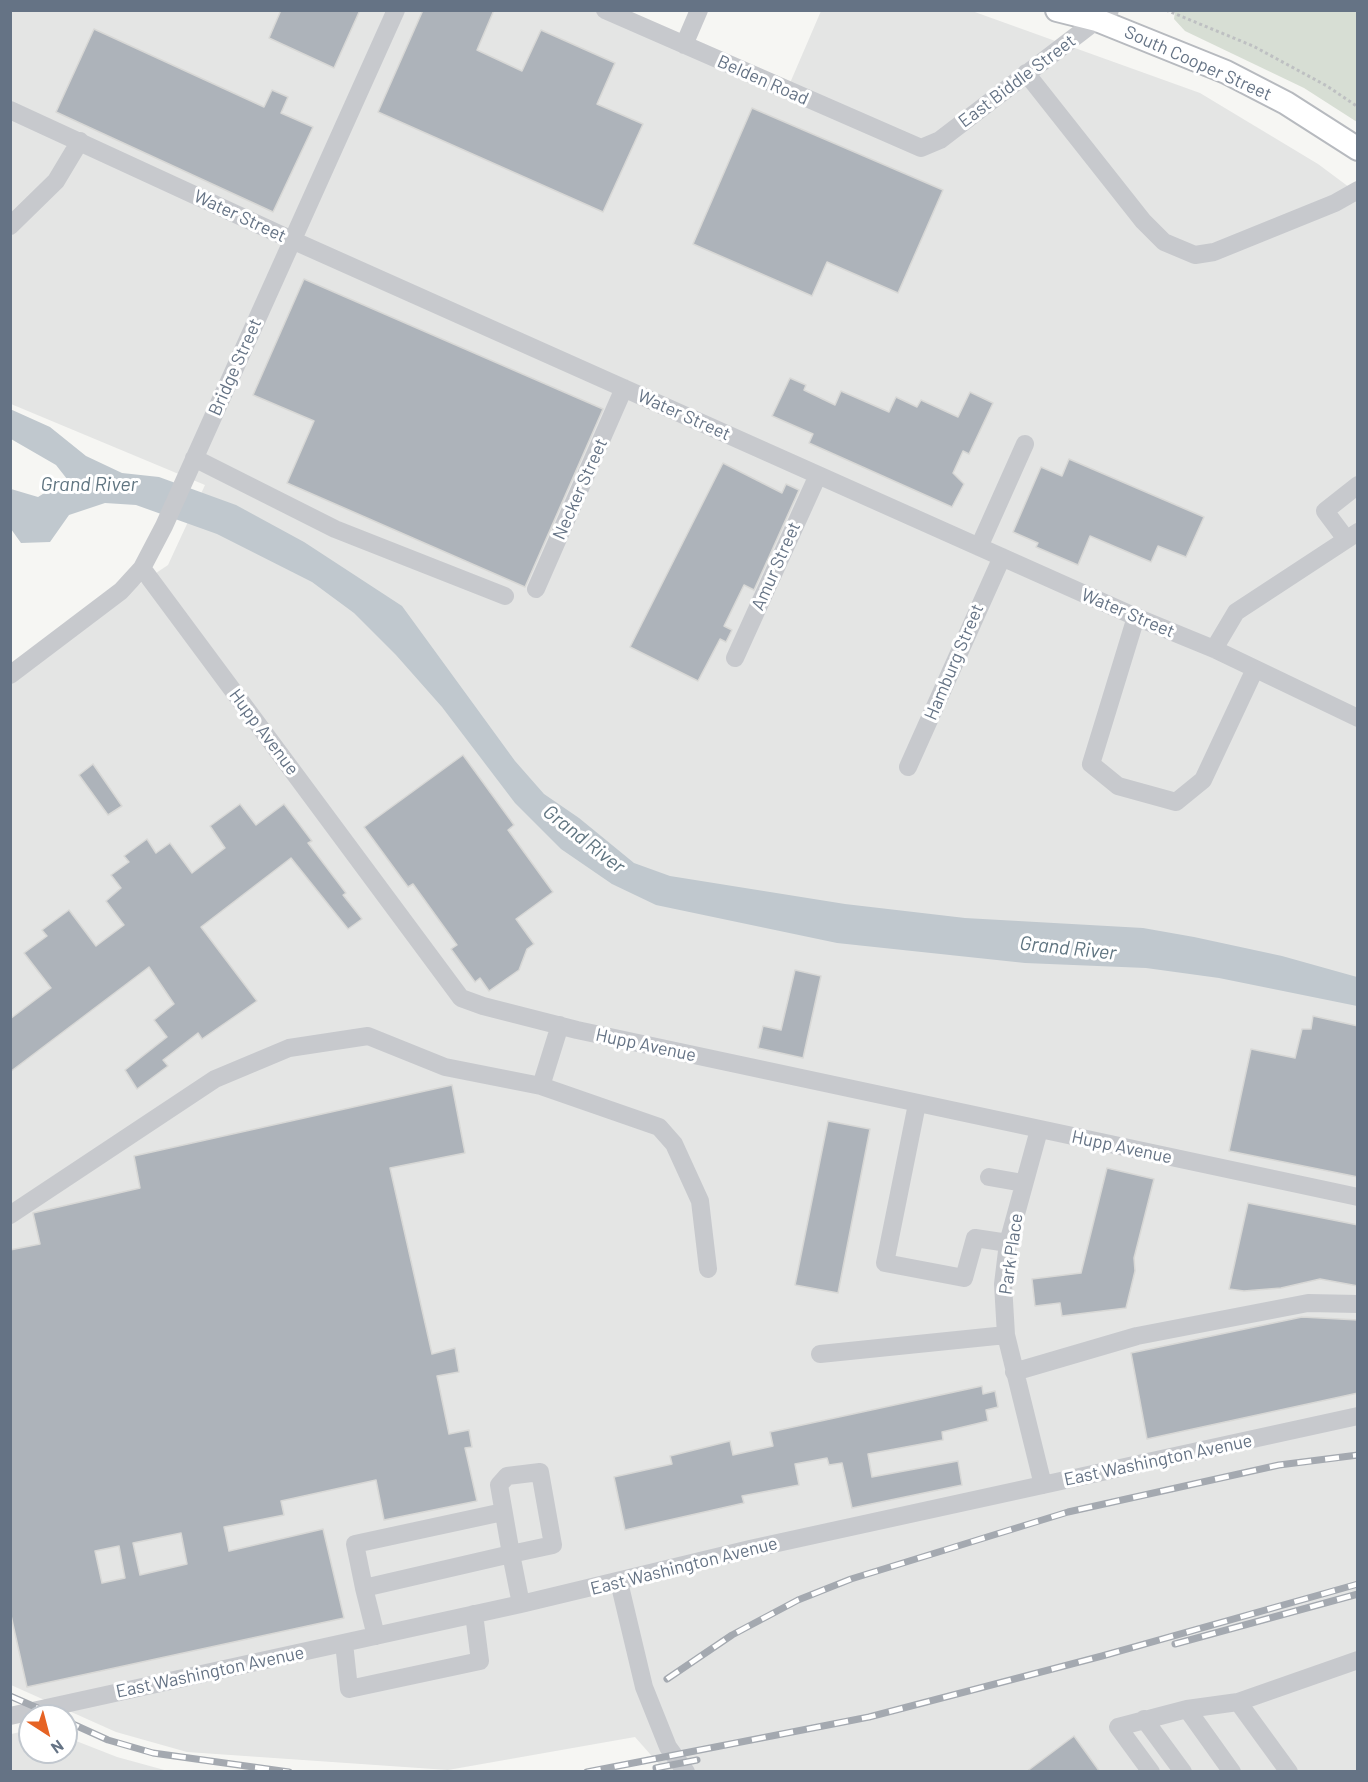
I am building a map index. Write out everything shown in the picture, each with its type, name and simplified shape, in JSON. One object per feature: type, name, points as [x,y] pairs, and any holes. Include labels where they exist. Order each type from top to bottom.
[{"type":"main road","name":"South Cooper Street","points":[[1057,10],[1096,14],[1194,57],[1255,86],[1318,122],[1358,149]]},
{"type":"street","name":"Bridge Street","points":[[10,675],[121,591],[142,567],[164,526],[396,10]]},
{"type":"street","name":"Belden Road","points":[[605,10],[638,17],[684,45],[921,148]]},
{"type":"street","points":[[684,45],[699,10]]},
{"type":"street","name":"East Biddle Street","points":[[921,148],[940,140],[1026,73],[1096,14]]},
{"type":"street","points":[[1026,73],[1143,221],[1164,242],[1195,255],[1214,252],[1324,208],[1358,190]]},
{"type":"street","name":"Water Street","points":[[10,110],[292,240],[1136,617],[1214,649],[1358,718]]},
{"type":"street","points":[[10,226],[56,181],[80,141]]},
{"type":"street","name":"Necker Street","points":[[536,589],[624,388]]},
{"type":"street","points":[[979,547],[1025,444]]},
{"type":"street","points":[[192,464],[335,529],[505,597]]},
{"type":"street","name":"Amur Street","points":[[735,658],[818,475]]},
{"type":"street","points":[[1214,649],[1236,612],[1352,535],[1325,511],[1358,485]]},
{"type":"street","name":"Hamburg Street","points":[[908,767],[1002,557]]},
{"type":"street","name":"Hupp Avenue","points":[[142,567],[461,998],[483,1006],[560,1025],[917,1104],[1358,1197]]},
{"type":"street","points":[[1136,617],[1091,764],[1118,786],[1176,802],[1203,780],[1256,669]]},
{"type":"street","points":[[541,1086],[560,1025]]},
{"type":"street","points":[[10,1215],[215,1079],[289,1048],[368,1036],[445,1067],[541,1086],[658,1127],[674,1144],[700,1201],[708,1269]]},
{"type":"street","points":[[917,1104],[885,1263],[964,1278],[975,1238],[1008,1243]]},
{"type":"street","name":"Park Place","points":[[1039,1130],[1008,1243],[1003,1284],[1006,1335],[1043,1485]]},
{"type":"street","points":[[989,1177],[1023,1183]]},
{"type":"street","points":[[1014,1372],[1148,1334],[1308,1303],[1358,1305]]},
{"type":"street","points":[[820,1354],[1006,1335]]},
{"type":"street","name":"East Washington Avenue","points":[[10,1716],[619,1582],[750,1549],[1358,1416]]},
{"type":"street","points":[[364,1588],[511,1554],[553,1545],[540,1472],[507,1476],[499,1485],[511,1554],[521,1604]]},
{"type":"street","points":[[376,1636],[355,1544],[504,1512]]},
{"type":"street","points":[[619,1582],[644,1687],[668,1747],[686,1772]]},
{"type":"street","points":[[344,1642],[349,1689],[480,1661],[474,1614]]},
{"type":"street","points":[[1151,1772],[1118,1727],[1187,1709],[1238,1702],[1358,1660]]},
{"type":"street","points":[[1238,1702],[1289,1772]]},
{"type":"street","points":[[1187,1709],[1232,1772]]},
{"type":"street","points":[[1144,1719],[1183,1772]]},
{"type":"path","points":[[1166,10],[1253,46],[1327,86],[1358,107]]},
{"type":"shaded area","points":[[10,11],[626,11],[790,83],[821,11],[972,11],[1200,93],[1318,164],[1357,193],[1357,1771],[665,1771],[635,1737],[448,1770],[187,1752],[116,1732],[78,1715],[78,1704],[53,1704],[11,1685],[11,670],[168,565],[205,485],[11,404]]},
{"type":"shaded area","points":[[1175,11],[1357,11],[1357,122],[1304,88],[1185,31],[1174,19]]},
{"type":"shaded area","points":[[18,1733],[18,1764],[78,1764],[78,1742],[117,1757],[168,1771],[11,1771],[11,1734]]},
{"type":"water","name":"Grand River","points":[[10,409],[50,427],[86,456],[122,473],[159,477],[236,505],[304,542],[402,606],[515,761],[544,794],[579,818],[634,863],[670,876],[845,904],[965,918],[1143,928],[1194,937],[1282,956],[1357,977],[1357,1006],[1219,978],[1146,968],[1025,963],[837,943],[656,905],[612,884],[561,849],[515,803],[442,707],[396,655],[354,613],[312,582],[217,534],[136,505],[105,503],[69,515],[50,542],[21,543],[11,529],[11,489],[38,497],[67,479],[56,465],[11,439]]},
{"type":"building","points":[[281,10],[360,10],[334,68],[269,38]]},
{"type":"building","points":[[423,10],[494,10],[477,50],[522,71],[541,30],[615,63],[597,104],[643,124],[603,212],[378,112]]},
{"type":"building","points":[[94,29],[264,107],[272,90],[288,97],[281,113],[313,127],[273,212],[56,112]]},
{"type":"building","points":[[752,108],[943,190],[898,293],[827,262],[812,296],[693,244]]},
{"type":"building","points":[[304,279],[603,409],[525,587],[287,483],[314,421],[253,395]]},
{"type":"building","points":[[790,378],[806,385],[804,390],[835,405],[841,391],[889,412],[896,397],[917,407],[921,400],[958,417],[970,392],[993,403],[969,454],[963,451],[953,473],[964,484],[952,507],[809,443],[813,434],[772,416]]},
{"type":"building","points":[[1069,459],[1204,517],[1186,557],[1158,546],[1151,562],[1090,536],[1078,565],[1036,547],[1038,543],[1013,532],[1041,467],[1062,476]]},
{"type":"building","points":[[723,463],[782,493],[786,484],[799,490],[754,590],[744,585],[724,626],[732,630],[726,642],[720,639],[698,681],[630,647]]},
{"type":"building","points":[[463,755],[514,825],[508,830],[553,892],[516,919],[534,944],[527,949],[519,970],[489,991],[480,978],[475,982],[451,949],[457,945],[413,884],[408,887],[364,827]]},
{"type":"building","points":[[93,764],[122,806],[108,815],[79,775]]},
{"type":"building","points":[[240,804],[256,825],[284,804],[312,841],[308,843],[346,893],[343,895],[362,919],[348,929],[291,858],[201,927],[257,1001],[202,1039],[198,1033],[163,1060],[168,1066],[137,1089],[125,1070],[167,1037],[154,1020],[174,1004],[149,967],[10,1072],[10,1019],[51,988],[24,953],[47,936],[42,930],[69,910],[96,946],[124,925],[106,901],[121,888],[111,875],[129,862],[124,856],[147,839],[156,853],[170,843],[192,873],[225,848],[210,826]]},
{"type":"building","points":[[795,970],[821,976],[803,1058],[758,1048],[763,1026],[781,1030]]},
{"type":"building","points":[[1313,1016],[1358,1026],[1358,1177],[1229,1151],[1251,1049],[1295,1058],[1302,1029],[1311,1029]]},
{"type":"building","points":[[452,1085],[465,1153],[390,1168],[432,1354],[455,1348],[459,1372],[437,1376],[449,1434],[469,1430],[472,1447],[465,1448],[477,1501],[384,1520],[376,1480],[281,1501],[284,1515],[224,1527],[229,1551],[323,1529],[344,1618],[27,1687],[10,1611],[10,1250],[40,1244],[33,1213],[140,1188],[134,1156]],"holes":[[[181,1533],[187,1564],[140,1575],[133,1543]],[[119,1546],[125,1578],[102,1583],[95,1551]]]},
{"type":"building","points":[[828,1121],[870,1129],[838,1293],[795,1285]]},
{"type":"building","points":[[1107,1168],[1154,1179],[1134,1258],[1135,1271],[1126,1308],[1062,1316],[1060,1303],[1035,1306],[1032,1279],[1081,1273]]},
{"type":"building","points":[[1248,1203],[1358,1225],[1358,1286],[1320,1279],[1281,1288],[1244,1291],[1229,1289]]},
{"type":"building","points":[[1302,1317],[1358,1320],[1358,1393],[1147,1439],[1131,1353]]},
{"type":"building","points":[[982,1386],[983,1394],[995,1391],[998,1407],[986,1410],[988,1421],[942,1432],[943,1440],[868,1454],[872,1477],[958,1461],[962,1485],[852,1508],[842,1463],[829,1465],[827,1458],[795,1464],[799,1485],[742,1496],[744,1503],[625,1530],[614,1477],[672,1464],[670,1456],[730,1441],[733,1455],[773,1446],[770,1432]]},
{"type":"building","points":[[1074,1736],[1100,1772],[1026,1772]]},
{"type":"railway","points":[[667,1679],[732,1635],[798,1600],[851,1579],[1068,1512],[1279,1465],[1358,1455]]},
{"type":"railway","points":[[587,1772],[869,1717],[1102,1656],[1358,1584]]},
{"type":"railway","points":[[1175,1644],[1358,1594]]},
{"type":"railway","points":[[10,1696],[28,1704]]},
{"type":"railway","points":[[78,1726],[108,1740],[153,1753],[289,1772]]},
{"type":"railway","points":[[656,1768],[697,1760]]}]
